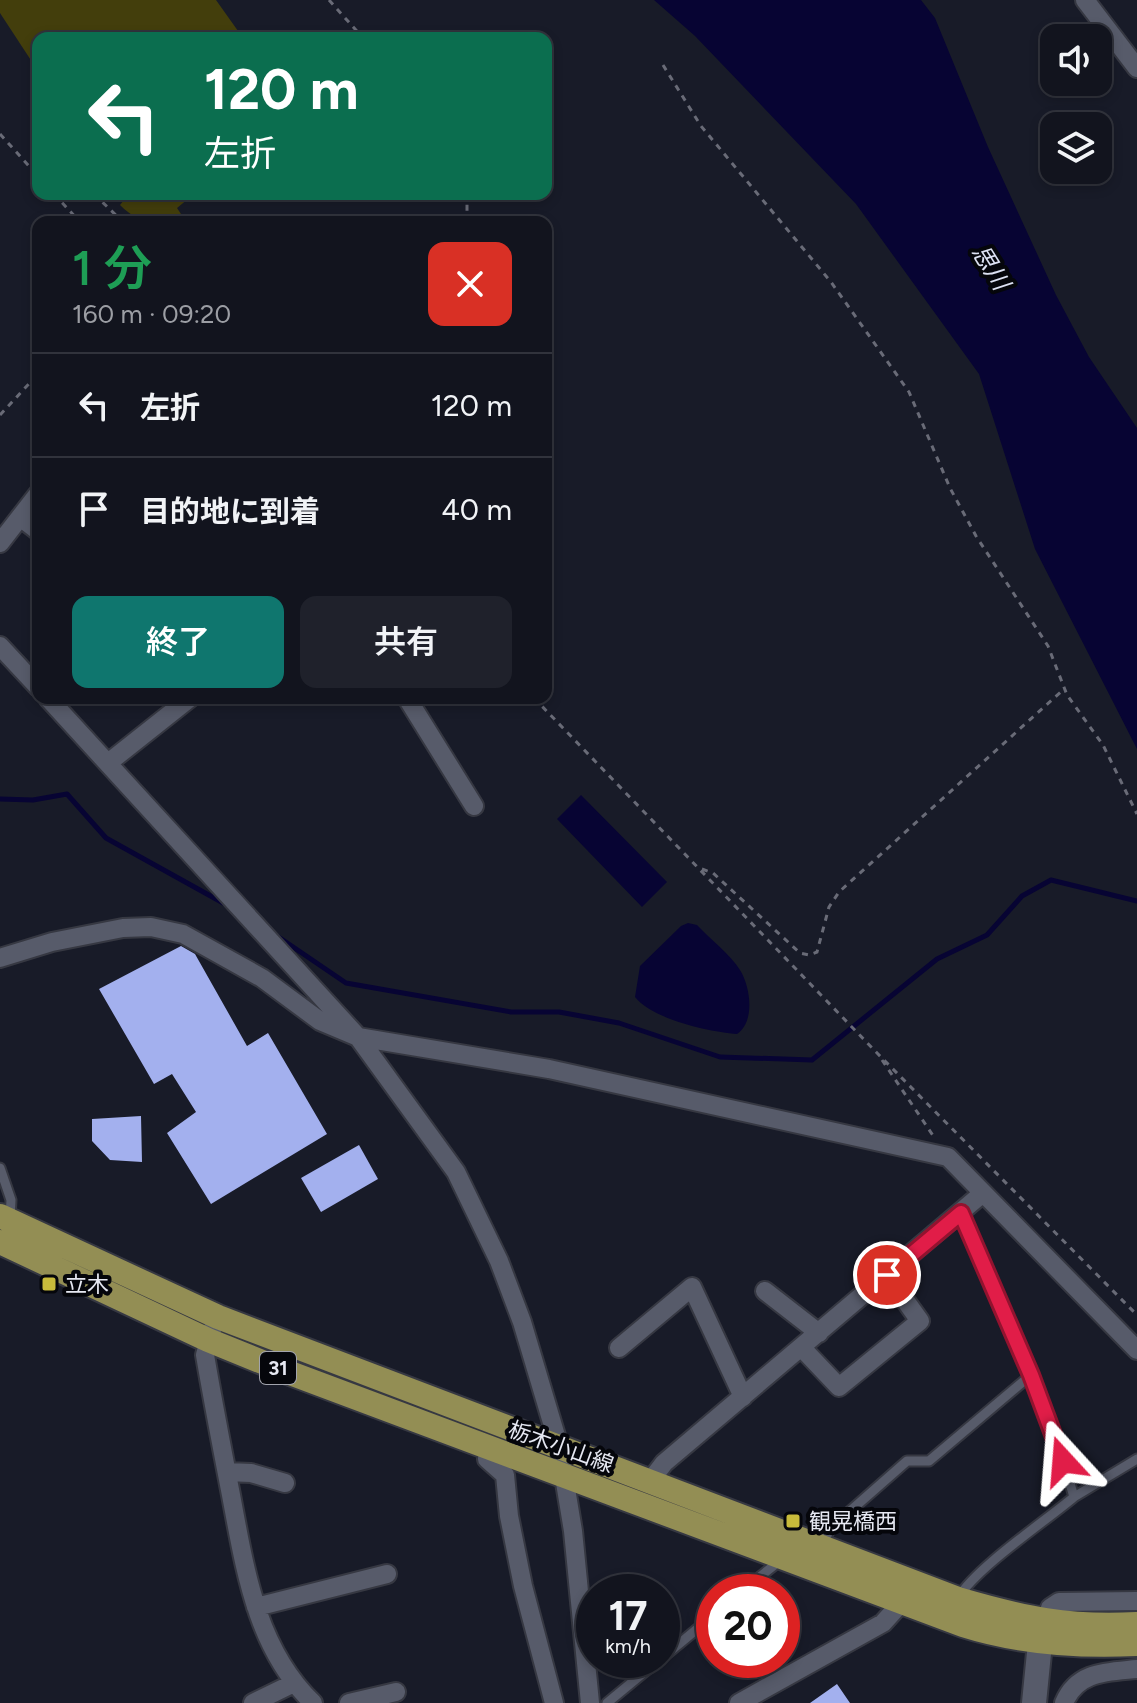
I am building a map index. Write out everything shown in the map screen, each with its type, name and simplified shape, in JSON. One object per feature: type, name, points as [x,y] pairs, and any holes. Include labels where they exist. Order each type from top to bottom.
[{"type":"main road","name":"栃木小山線","points":[[3,1230],[218,1317],[651,1480],[1043,1633],[1137,1644]]},
{"type":"main road","name":"栃木小山線","points":[[3,1230],[208,1340],[782,1558],[999,1636],[1137,1624]]},
{"type":"main road","points":[[1034,1703],[1043,1633]]},
{"type":"street","points":[[1085,0],[1137,68]]},
{"type":"street","points":[[0,543],[32,502]]},
{"type":"street","points":[[20,517],[32,526]]},
{"type":"street","points":[[0,646],[32,681]]},
{"type":"street","points":[[54,704],[358,1037],[456,1172],[499,1261],[518,1310],[559,1446],[566,1474],[590,1703]]},
{"type":"street","points":[[108,763],[182,704]]},
{"type":"street","points":[[411,704],[474,806]]},
{"type":"street","points":[[0,958],[48,943],[123,928],[151,927],[183,934],[262,978],[320,1021],[358,1037],[549,1069],[948,1157],[1137,1350]]},
{"type":"street","points":[[651,1480],[664,1463],[983,1193]]},
{"type":"street","points":[[801,1347],[839,1387],[920,1321],[887,1275]]},
{"type":"street","points":[[619,1348],[692,1287],[743,1397]]},
{"type":"street","points":[[765,1291],[819,1333]]},
{"type":"street","points":[[218,1317],[205,1355],[249,1591],[278,1662],[313,1703]]},
{"type":"street","points":[[489,1447],[487,1459],[505,1475],[509,1516],[523,1586],[554,1703]]},
{"type":"street","points":[[227,1472],[251,1473],[285,1483]]},
{"type":"street","points":[[256,1607],[387,1574]]},
{"type":"street","points":[[1043,1633],[1050,1608],[1059,1602],[1137,1601]]},
{"type":"street","points":[[739,1703],[883,1623],[902,1602]]},
{"type":"street","points":[[1064,1703],[1075,1685],[1086,1677],[1137,1669]]},
{"type":"street","points":[[253,1703],[294,1683]]},
{"type":"street","points":[[349,1703],[396,1692]]},
{"type":"lane","points":[[0,1168],[11,1200],[3,1230]]},
{"type":"lane","points":[[961,1213],[1031,1375],[1059,1446],[1074,1497]]},
{"type":"lane","points":[[820,1546],[832,1527],[907,1461],[929,1461],[1031,1375]]},
{"type":"lane","points":[[958,1599],[965,1586],[1074,1497],[1137,1459]]},
{"type":"lane","points":[[763,1574],[782,1558]]},
{"type":"lane","points":[[680,1643],[696,1630]]},
{"type":"lane","points":[[607,1703],[637,1678]]},
{"type":"path","points":[[329,0],[358,32]]},
{"type":"path","points":[[663,65],[701,126],[831,282],[909,392],[950,488],[976,536],[1048,646],[1064,689],[1103,745],[1137,814]]},
{"type":"path","points":[[0,134],[32,169]]},
{"type":"path","points":[[60,200],[74,216]]},
{"type":"path","points":[[100,200],[117,216]]},
{"type":"path","points":[[0,415],[32,380]]},
{"type":"path","points":[[701,868],[713,873],[800,953],[809,955],[817,952],[829,907],[839,892],[1064,689]]},
{"type":"path","points":[[540,704],[878,1054],[1137,1315]]},
{"type":"path","points":[[878,1054],[948,1157]]},
{"type":"shaded area","points":[[0,0],[216,0],[239,32],[32,32],[32,62],[0,13]]},
{"type":"shaded area","points":[[124,200],[187,200],[177,208],[181,214],[175,216],[134,216],[120,205]]},
{"type":"water","name":"思川","points":[[654,0],[921,0],[935,18],[988,147],[1056,295],[1089,357],[1137,428],[1137,749],[1035,549],[979,374],[856,204],[695,36]]},
{"type":"water","points":[[581,795],[667,882],[642,907],[557,819]]},
{"type":"water","points":[[688,923],[697,925],[720,947],[744,977],[749,995],[749,1013],[743,1029],[737,1034],[667,1018],[635,997],[640,966],[681,926]]},
{"type":"building","points":[[181,946],[195,954],[247,1046],[268,1033],[327,1134],[211,1204],[167,1133],[196,1112],[172,1074],[154,1084],[99,989]]},
{"type":"building","points":[[141,1116],[142,1162],[110,1160],[92,1141],[92,1119]]},
{"type":"building","points":[[359,1145],[378,1179],[321,1212],[301,1178]]},
{"type":"building","points":[[837,1684],[850,1703],[810,1703]]},
{"type":"waterway","points":[[0,799],[33,800],[67,794],[106,838],[225,904]]},
{"type":"waterway","points":[[274,934],[346,983],[511,1012],[559,1012],[619,1023],[720,1057],[812,1060],[937,959],[987,935],[1022,896],[1051,880],[1137,901]]},
{"type":"place","name":"立木","points":[[49,1284]]},
{"type":"place","name":"観晃橋西","points":[[793,1521]]},
{"type":"route","points":[[887,1275],[961,1213],[1031,1375],[1063,1461]]}]
